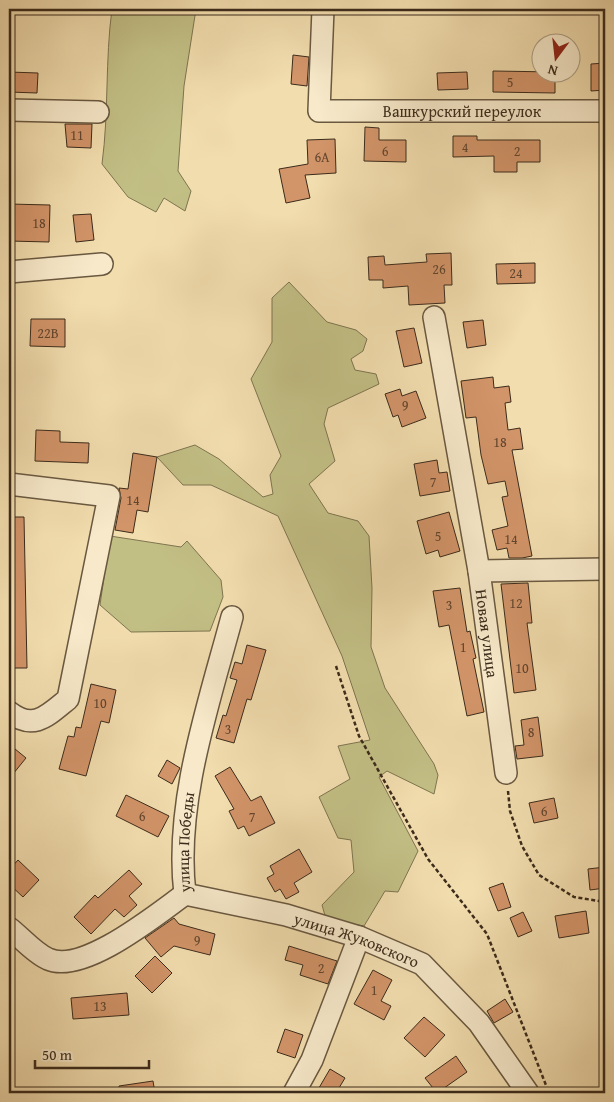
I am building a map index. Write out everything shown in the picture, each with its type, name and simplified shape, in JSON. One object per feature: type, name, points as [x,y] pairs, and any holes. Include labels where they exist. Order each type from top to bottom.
[{"type":"street","name":"Вашкурский переулок","points":[[323,9],[319,111],[605,111]]},
{"type":"street","points":[[9,110],[98,112]]},
{"type":"street","points":[[9,272],[102,264]]},
{"type":"street","name":"Новая улица","points":[[434,317],[478,570],[506,773]]},
{"type":"street","points":[[9,484],[109,496],[68,699],[45,716],[31,722],[20,720],[9,712]]},
{"type":"street","points":[[478,570],[605,569]]},
{"type":"street","name":"улица Победы","points":[[9,928],[48,960],[77,961],[129,934],[185,894],[182,868],[194,762],[232,618]]},
{"type":"street","name":"улица Жуковского","points":[[185,894],[286,915],[359,937],[422,964],[479,1023],[528,1093]]},
{"type":"street","points":[[294,1093],[312,1060],[359,937]]},
{"type":"path","points":[[336,666],[360,736],[428,859],[487,934],[549,1093]]},
{"type":"path","points":[[506,773],[510,811],[522,846],[539,875],[574,897],[605,902]]},
{"type":"shaded area","points":[[112,9],[196,9],[184,86],[178,171],[191,191],[185,211],[164,198],[156,212],[128,197],[102,164],[106,125],[108,47]]},
{"type":"shaded area","points":[[289,282],[327,322],[356,330],[367,339],[363,351],[351,359],[355,370],[376,374],[379,384],[328,408],[324,424],[335,461],[309,484],[328,513],[358,521],[369,536],[372,588],[371,647],[385,688],[434,764],[438,775],[434,794],[387,771],[379,777],[418,851],[398,892],[385,891],[364,926],[326,919],[322,905],[354,872],[351,840],[338,838],[319,797],[350,779],[338,746],[370,740],[342,656],[278,516],[211,485],[183,485],[157,457],[195,445],[219,459],[263,497],[273,494],[270,475],[281,456],[251,379],[272,342],[272,298]]},
{"type":"shaded area","points":[[110,536],[181,547],[187,541],[221,580],[223,597],[210,631],[131,632],[100,605]]},
{"type":"building","points":[[293,55],[309,57],[307,86],[291,84]]},
{"type":"building","points":[[605,63],[605,90],[591,91],[591,64]]},
{"type":"building","points":[[493,71],[532,72],[532,82],[555,82],[555,93],[493,92]]},
{"type":"building","points":[[9,72],[38,73],[37,93],[9,92]]},
{"type":"building","points":[[467,72],[468,89],[438,90],[437,73]]},
{"type":"building","points":[[65,124],[92,124],[91,148],[67,147]]},
{"type":"building","points":[[365,127],[379,128],[379,140],[406,140],[406,162],[364,161]]},
{"type":"building","points":[[453,136],[477,136],[477,140],[540,140],[540,162],[517,162],[517,172],[494,172],[494,156],[453,157]]},
{"type":"building","points":[[335,139],[336,173],[305,175],[310,198],[286,203],[279,169],[308,164],[307,140]]},
{"type":"building","points":[[9,204],[50,205],[49,242],[9,241]]},
{"type":"building","points":[[91,214],[94,240],[76,242],[73,215]]},
{"type":"building","points":[[451,253],[452,285],[444,285],[445,303],[409,305],[408,286],[383,288],[383,280],[369,280],[368,257],[384,256],[385,265],[427,262],[426,254]]},
{"type":"building","points":[[535,263],[535,283],[497,284],[496,264]]},
{"type":"building","points":[[31,319],[65,319],[65,347],[30,346]]},
{"type":"building","points":[[483,320],[486,345],[467,348],[463,322]]},
{"type":"building","points":[[414,328],[422,363],[404,367],[396,331]]},
{"type":"building","points":[[493,377],[494,388],[509,386],[511,402],[505,403],[508,430],[520,428],[523,449],[512,450],[532,556],[522,558],[509,558],[507,548],[497,550],[492,530],[508,526],[502,497],[508,496],[505,481],[488,484],[481,455],[476,417],[466,418],[461,381]]},
{"type":"building","points":[[400,389],[402,396],[416,391],[426,418],[402,427],[398,415],[393,417],[385,394]]},
{"type":"building","points":[[36,430],[60,431],[60,442],[89,443],[88,463],[35,461]]},
{"type":"building","points":[[133,453],[157,457],[148,512],[137,510],[133,533],[115,530],[121,498],[119,488],[128,489]]},
{"type":"building","points":[[437,460],[439,473],[447,472],[450,491],[420,496],[414,464]]},
{"type":"building","points":[[449,512],[460,551],[440,557],[438,550],[426,554],[417,521]]},
{"type":"building","points":[[9,517],[24,517],[27,668],[9,668]]},
{"type":"building","points":[[528,583],[532,623],[527,623],[536,690],[514,693],[501,584]]},
{"type":"building","points":[[460,588],[467,632],[470,631],[476,658],[473,659],[484,712],[467,716],[449,625],[439,627],[433,591]]},
{"type":"building","points":[[247,645],[266,650],[251,700],[247,699],[234,743],[216,738],[223,715],[226,716],[237,680],[230,678],[235,662],[242,664]]},
{"type":"building","points":[[91,684],[116,690],[109,723],[101,721],[86,776],[59,769],[68,736],[74,737],[76,727],[81,728]]},
{"type":"building","points":[[538,717],[543,756],[517,759],[515,746],[524,745],[521,720]]},
{"type":"building","points":[[9,744],[26,758],[9,779]]},
{"type":"building","points":[[167,760],[180,768],[172,784],[158,776]]},
{"type":"building","points":[[230,767],[251,801],[261,796],[275,823],[249,836],[244,826],[238,829],[229,811],[234,809],[215,776]]},
{"type":"building","points":[[126,795],[169,816],[158,837],[116,816]]},
{"type":"building","points":[[554,798],[558,818],[534,823],[529,803]]},
{"type":"building","points":[[299,849],[312,872],[294,883],[299,892],[286,899],[280,889],[275,892],[267,878],[274,874],[270,866]]},
{"type":"building","points":[[18,860],[39,880],[23,897],[9,884],[14,880],[9,875],[9,870]]},
{"type":"building","points":[[605,867],[605,888],[590,890],[588,869]]},
{"type":"building","points":[[129,870],[142,884],[129,896],[137,905],[124,917],[115,909],[91,934],[74,917],[95,895],[98,898]]},
{"type":"building","points":[[503,883],[511,907],[498,911],[489,888]]},
{"type":"building","points":[[586,911],[589,933],[559,938],[555,916]]},
{"type":"building","points":[[523,912],[532,931],[518,937],[510,918]]},
{"type":"building","points":[[174,918],[179,924],[215,934],[210,955],[174,946],[161,957],[145,938]]},
{"type":"building","points":[[289,946],[337,961],[328,984],[300,975],[303,965],[285,960]]},
{"type":"building","points":[[155,956],[172,973],[152,993],[135,976]]},
{"type":"building","points":[[373,970],[392,980],[381,1001],[391,1006],[384,1020],[354,1004]]},
{"type":"building","points":[[127,993],[129,1015],[73,1019],[71,998]]},
{"type":"building","points":[[505,999],[513,1012],[494,1023],[487,1011]]},
{"type":"building","points":[[424,1017],[445,1035],[425,1057],[404,1038]]},
{"type":"building","points":[[285,1029],[303,1035],[295,1058],[277,1052]]},
{"type":"building","points":[[456,1056],[467,1072],[437,1093],[425,1078]]},
{"type":"building","points":[[330,1069],[345,1078],[336,1093],[316,1093]]},
{"type":"building","points":[[153,1081],[155,1093],[119,1093],[119,1086]]}]
